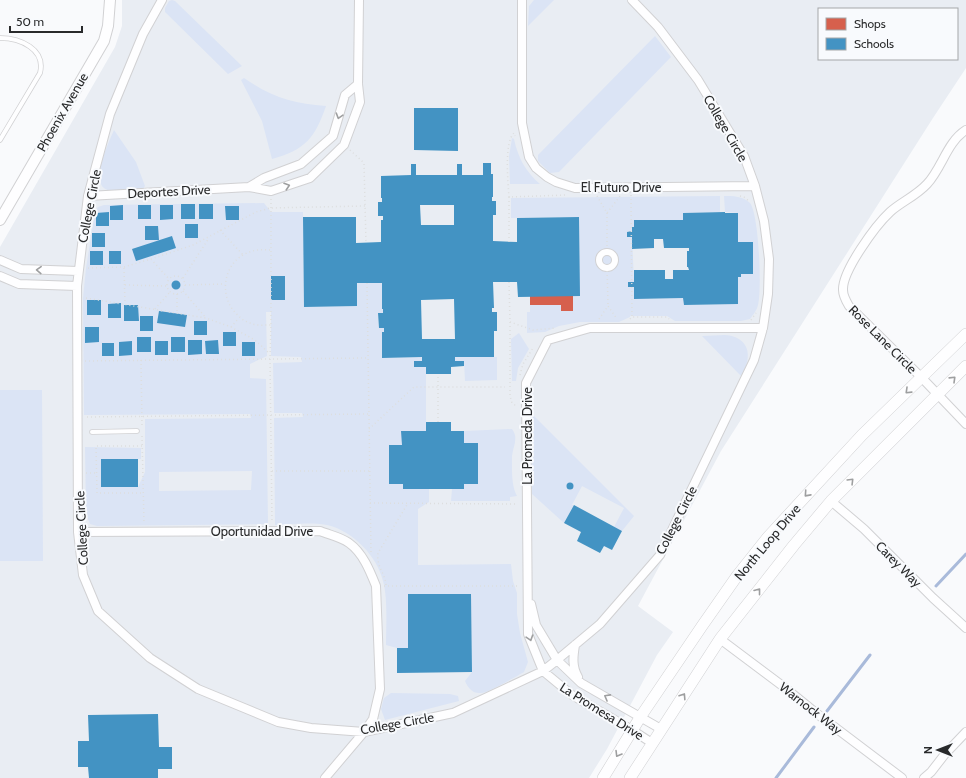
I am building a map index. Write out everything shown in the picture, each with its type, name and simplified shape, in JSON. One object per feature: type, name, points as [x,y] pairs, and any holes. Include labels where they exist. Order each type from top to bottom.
[{"type":"main road","name":"North Loop Drive","points":[[603,778],[641,716],[728,589],[768,537],[862,435],[966,334]]},
{"type":"main road","name":"North Loop Drive","points":[[630,778],[720,639],[794,545],[832,500],[966,366]]},
{"type":"street","name":"Phoenix Avenue","points":[[0,220],[104,41],[108,26],[110,0]]},
{"type":"street","name":"College Circle","points":[[162,0],[143,34],[110,114],[88,196],[77,286],[78,532],[84,575],[98,611],[150,658],[198,689],[278,722],[311,728],[364,732],[453,713],[543,671],[600,624],[660,555],[754,360],[763,328],[768,294],[769,259],[764,222],[755,186],[744,156],[698,80],[658,27],[632,0]]},
{"type":"street","name":"Deportes Drive","points":[[88,196],[249,187],[271,191],[310,178],[344,145],[360,102],[358,84],[359,0]]},
{"type":"street","name":"El Futuro Drive","points":[[529,0],[522,3],[522,123],[529,157],[536,168],[556,182],[575,188],[755,186]]},
{"type":"street","name":"Deportes Drive","points":[[249,187],[264,178],[301,164],[333,136],[345,95],[358,84]]},
{"type":"street","name":"Rose Lane Circle","points":[[966,130],[955,141],[937,172],[926,185],[916,194],[899,204],[877,226],[855,259],[843,284],[844,294],[849,306],[966,424]]},
{"type":"street","points":[[607,252],[613,255],[615,260],[613,265],[608,267],[601,264],[600,259],[602,255],[607,252]]},
{"type":"street","points":[[0,260],[21,269],[78,271]]},
{"type":"street","points":[[0,276],[19,284],[77,286]]},
{"type":"street","name":"La Promeda Drive","points":[[527,586],[526,383],[548,340],[590,328],[763,328]]},
{"type":"street","name":"Carey Way","points":[[832,500],[966,628]]},
{"type":"street","name":"Oportunidad Drive","points":[[78,532],[320,531],[351,544],[362,557],[376,586],[380,689],[373,719],[364,732],[325,778]]},
{"type":"street","name":"La Promesa Drive","points":[[527,586],[536,625],[557,660],[581,683],[662,729]]},
{"type":"street","name":"La Promesa Drive","points":[[527,586],[528,634],[543,671],[572,695],[652,743]]},
{"type":"street","name":"Warnock Way","points":[[720,639],[902,778]]},
{"type":"street","name":"La Promesa Drive","points":[[575,646],[573,660],[574,670],[581,683]]},
{"type":"street","points":[[924,778],[935,768],[945,754],[966,732]]},
{"type":"lane","points":[[0,38],[12,39],[25,44],[39,55],[42,65],[40,73],[0,140]]},
{"type":"lane","points":[[92,432],[137,431]]},
{"type":"path","points":[[509,242],[508,149],[511,136],[514,133],[516,142]]},
{"type":"path","points":[[344,145],[364,163],[366,243]]},
{"type":"path","points":[[271,191],[270,359],[272,531]]},
{"type":"path","points":[[557,191],[566,195]]},
{"type":"path","points":[[509,197],[572,195]]},
{"type":"path","points":[[603,195],[597,196],[607,213],[607,252]]},
{"type":"path","points":[[607,213],[621,195],[615,195]]},
{"type":"path","points":[[626,195],[632,195],[632,317]]},
{"type":"path","points":[[736,195],[744,197],[753,204]]},
{"type":"path","points":[[86,268],[124,267],[193,245],[256,212],[270,208],[365,206]]},
{"type":"path","points":[[220,230],[243,255]]},
{"type":"path","points":[[182,278],[210,236]]},
{"type":"path","points":[[271,250],[260,249],[243,255],[231,267],[226,279],[225,291],[229,304],[239,317],[258,326],[271,325]]},
{"type":"path","points":[[151,258],[169,279]]},
{"type":"path","points":[[124,267],[125,304]]},
{"type":"path","points":[[596,324],[608,306],[608,267]]},
{"type":"path","points":[[172,276],[180,276],[185,281],[185,288],[181,294],[173,295],[167,290],[167,282],[169,279],[172,276]]},
{"type":"path","points":[[509,282],[510,396],[512,403],[515,405],[518,404],[518,400]]},
{"type":"path","points":[[367,283],[371,573]]},
{"type":"path","points":[[185,285],[226,284]]},
{"type":"path","points":[[125,285],[167,286]]},
{"type":"path","points":[[183,291],[206,318]]},
{"type":"path","points":[[155,309],[170,292]]},
{"type":"path","points":[[177,294],[177,312]]},
{"type":"path","points":[[84,298],[177,312],[206,318],[231,327],[255,340],[270,354]]},
{"type":"path","points":[[608,306],[620,323]]},
{"type":"path","points":[[746,321],[751,320],[757,311]]},
{"type":"path","points":[[231,327],[239,317]]},
{"type":"path","points":[[626,321],[632,317],[667,317],[671,320]]},
{"type":"path","points":[[510,322],[533,330],[560,327],[554,331]]},
{"type":"path","points":[[519,379],[523,364],[533,348]]},
{"type":"path","points":[[77,361],[368,358]]},
{"type":"path","points":[[140,360],[144,532]]},
{"type":"path","points":[[438,374],[438,422]]},
{"type":"path","points":[[369,429],[414,387],[505,386]]},
{"type":"path","points":[[78,418],[369,414]]},
{"type":"path","points":[[142,446],[96,446],[97,493],[143,493]]},
{"type":"path","points":[[271,471],[370,470]]},
{"type":"path","points":[[370,503],[527,504]]},
{"type":"path","points":[[386,586],[377,560],[378,553],[408,503]]},
{"type":"path","points":[[376,586],[527,586]]},
{"type":"shaded area","points":[[122,0],[966,0],[966,68],[721,451],[638,606],[673,632],[657,655],[607,749],[589,778],[0,778],[0,247],[115,47],[122,26]]},
{"type":"shaded area","points":[[534,0],[554,0],[528,26],[529,6]]},
{"type":"shaded area","points":[[169,1],[175,1],[242,66],[228,74],[165,12],[165,8]]},
{"type":"shaded area","points":[[655,36],[671,57],[559,172],[550,173],[538,161],[538,155]]},
{"type":"shaded area","points":[[244,78],[273,95],[293,101],[326,106],[318,127],[301,147],[272,159],[262,121],[241,80]]},
{"type":"shaded area","points":[[114,130],[136,162],[145,186],[143,189],[111,191],[102,186],[100,172],[105,153]]},
{"type":"shaded area","points":[[512,138],[514,139],[523,164],[540,184],[510,184],[509,156]]},
{"type":"shaded area","points":[[720,196],[720,212],[683,213],[683,220],[634,220],[634,227],[632,227],[632,231],[627,232],[627,237],[632,237],[634,282],[628,282],[628,286],[634,287],[635,299],[683,298],[684,305],[738,304],[738,277],[741,277],[741,274],[753,274],[753,242],[738,242],[738,213],[725,212],[724,196],[734,196],[750,203],[756,221],[758,236],[760,284],[759,297],[757,309],[750,319],[741,321],[675,321],[667,316],[630,316],[619,322],[580,322],[559,326],[545,332],[527,333],[527,312],[530,312],[530,305],[561,305],[561,311],[573,311],[579,217],[511,218],[511,198]]},
{"type":"shaded area","points":[[264,203],[271,212],[303,212],[304,307],[356,306],[357,283],[382,283],[383,313],[378,314],[379,328],[384,328],[384,332],[382,332],[382,358],[422,357],[422,361],[414,361],[414,367],[426,367],[426,431],[402,431],[403,489],[429,489],[429,502],[418,509],[418,565],[511,564],[513,581],[517,593],[517,614],[520,633],[528,662],[524,672],[490,690],[481,693],[476,693],[468,686],[465,681],[472,672],[471,594],[408,594],[408,648],[397,648],[386,645],[385,588],[380,572],[370,554],[355,539],[337,528],[327,525],[308,523],[275,525],[274,418],[303,417],[302,413],[274,413],[273,363],[302,362],[301,357],[271,356],[271,312],[266,312],[267,356],[250,364],[250,378],[266,379],[268,524],[97,526],[90,524],[86,514],[85,447],[141,448],[141,459],[101,459],[138,487],[145,472],[145,419],[251,418],[250,414],[84,415],[83,298],[95,212],[98,207],[104,205]],"holes":[[[271,276],[285,300],[271,300]],[[252,471],[251,490],[159,491],[159,472]]]},
{"type":"shaded area","points":[[519,333],[529,349],[518,368],[516,381],[512,381],[511,339]]},
{"type":"shaded area","points":[[725,335],[735,337],[746,346],[748,356],[747,362],[741,376],[702,336]]},
{"type":"shaded area","points":[[455,357],[497,357],[497,380],[465,381],[464,361],[455,361]]},
{"type":"shaded area","points":[[0,390],[42,390],[43,561],[0,561]]},
{"type":"shaded area","points":[[533,415],[634,516],[622,531],[614,527],[624,508],[582,486],[564,523],[532,494]]},
{"type":"shaded area","points":[[512,429],[515,439],[512,456],[512,477],[517,496],[510,497],[510,501],[451,501],[452,489],[464,489],[464,484],[478,484],[464,443],[464,431]]},
{"type":"shaded area","points":[[391,693],[450,694],[458,696],[459,701],[385,720],[381,709],[384,698]]},
{"type":"building: Shops","points":[[530,296],[573,296],[573,311],[561,311],[561,305],[530,305]]},
{"type":"building: Schools","points":[[414,108],[458,108],[458,151],[414,150]]},
{"type":"building: Schools","points":[[483,163],[491,163],[491,174],[493,174],[492,201],[496,201],[496,215],[493,215],[493,241],[517,242],[517,218],[579,217],[580,296],[518,297],[517,282],[493,282],[494,308],[492,308],[492,312],[497,312],[497,331],[494,331],[494,357],[455,357],[455,361],[464,361],[464,366],[451,367],[451,374],[426,374],[426,367],[414,367],[414,361],[422,361],[422,357],[382,358],[382,332],[384,332],[384,328],[379,328],[378,313],[383,313],[382,283],[357,283],[357,306],[304,307],[303,217],[356,217],[356,243],[381,242],[381,220],[383,220],[383,216],[378,216],[378,202],[382,202],[381,176],[411,175],[411,164],[416,164],[416,175],[457,175],[457,164],[462,164],[462,175],[483,175]],"holes":[[[420,205],[454,205],[454,225],[421,225]],[[454,299],[455,339],[422,339],[421,300]]]},
{"type":"building: Schools","points":[[181,204],[195,204],[195,219],[181,219]]},
{"type":"building: Schools","points":[[199,204],[213,204],[213,219],[199,219]]},
{"type":"building: Schools","points":[[123,205],[123,220],[110,220],[110,206]]},
{"type":"building: Schools","points":[[138,205],[151,205],[151,219],[138,219]]},
{"type":"building: Schools","points":[[160,205],[173,205],[173,219],[160,220]]},
{"type":"building: Schools","points":[[225,206],[239,206],[239,220],[226,220]]},
{"type":"building: Schools","points":[[109,212],[109,226],[96,226],[96,213]]},
{"type":"building: Schools","points":[[683,213],[738,213],[738,242],[753,242],[753,274],[741,274],[741,277],[738,277],[738,304],[684,305],[683,298],[634,299],[634,287],[628,287],[628,282],[634,282],[634,270],[665,270],[665,279],[673,279],[673,270],[689,270],[687,267],[687,251],[689,251],[689,248],[664,248],[663,239],[654,239],[654,248],[632,249],[632,237],[627,237],[627,232],[632,231],[632,227],[634,227],[634,220],[683,220]]},
{"type":"building: Schools","points":[[185,224],[198,224],[198,238],[185,238]]},
{"type":"building: Schools","points":[[145,226],[158,226],[159,240],[145,240]]},
{"type":"building: Schools","points":[[92,233],[105,233],[105,247],[92,247]]},
{"type":"building: Schools","points":[[172,236],[176,248],[136,261],[132,249]]},
{"type":"building: Schools","points":[[90,251],[103,251],[103,265],[90,265]]},
{"type":"building: Schools","points":[[109,251],[121,251],[121,264],[109,264]]},
{"type":"building: Schools","points":[[271,276],[285,276],[285,300],[271,300]]},
{"type":"building: Schools","points":[[176,280],[181,285],[176,290],[171,285]]},
{"type":"building: Schools","points":[[87,300],[101,300],[101,315],[87,315]]},
{"type":"building: Schools","points":[[121,303],[121,318],[108,318],[108,304]]},
{"type":"building: Schools","points":[[124,305],[138,305],[139,321],[124,321]]},
{"type":"building: Schools","points":[[159,311],[187,315],[185,327],[157,323]]},
{"type":"building: Schools","points":[[140,316],[153,316],[153,331],[140,331]]},
{"type":"building: Schools","points":[[194,321],[207,321],[207,335],[194,335]]},
{"type":"building: Schools","points":[[85,327],[99,327],[99,342],[85,343]]},
{"type":"building: Schools","points":[[223,332],[236,332],[236,346],[223,346]]},
{"type":"building: Schools","points":[[137,337],[151,337],[151,352],[137,352]]},
{"type":"building: Schools","points":[[171,337],[185,337],[185,352],[171,352]]},
{"type":"building: Schools","points":[[188,340],[202,340],[202,354],[188,355]]},
{"type":"building: Schools","points":[[218,340],[219,354],[206,354],[205,341]]},
{"type":"building: Schools","points":[[132,341],[132,355],[119,356],[119,342]]},
{"type":"building: Schools","points":[[155,341],[168,341],[168,355],[155,355]]},
{"type":"building: Schools","points":[[242,342],[255,342],[255,356],[242,356]]},
{"type":"building: Schools","points":[[102,343],[114,343],[114,356],[102,356]]},
{"type":"building: Schools","points":[[426,422],[451,422],[451,431],[464,431],[464,443],[478,443],[478,484],[464,484],[464,489],[403,489],[403,484],[389,484],[389,445],[402,445],[401,431],[426,431]]},
{"type":"building: Schools","points":[[101,459],[138,459],[138,487],[101,487]]},
{"type":"building: Schools","points":[[570,483],[573,486],[570,489],[567,486]]},
{"type":"building: Schools","points":[[574,505],[622,531],[612,550],[604,546],[600,553],[577,541],[581,532],[564,523]]},
{"type":"building: Schools","points":[[408,594],[471,594],[472,672],[397,673],[397,648],[408,648]]},
{"type":"building: Schools","points":[[158,714],[159,747],[172,747],[172,769],[158,769],[158,778],[89,778],[88,767],[78,767],[78,741],[89,741],[88,715]]},
{"type":"waterway","points":[[936,586],[966,554]]},
{"type":"waterway","points":[[827,711],[870,655]]},
{"type":"waterway","points":[[776,778],[814,727]]}]
